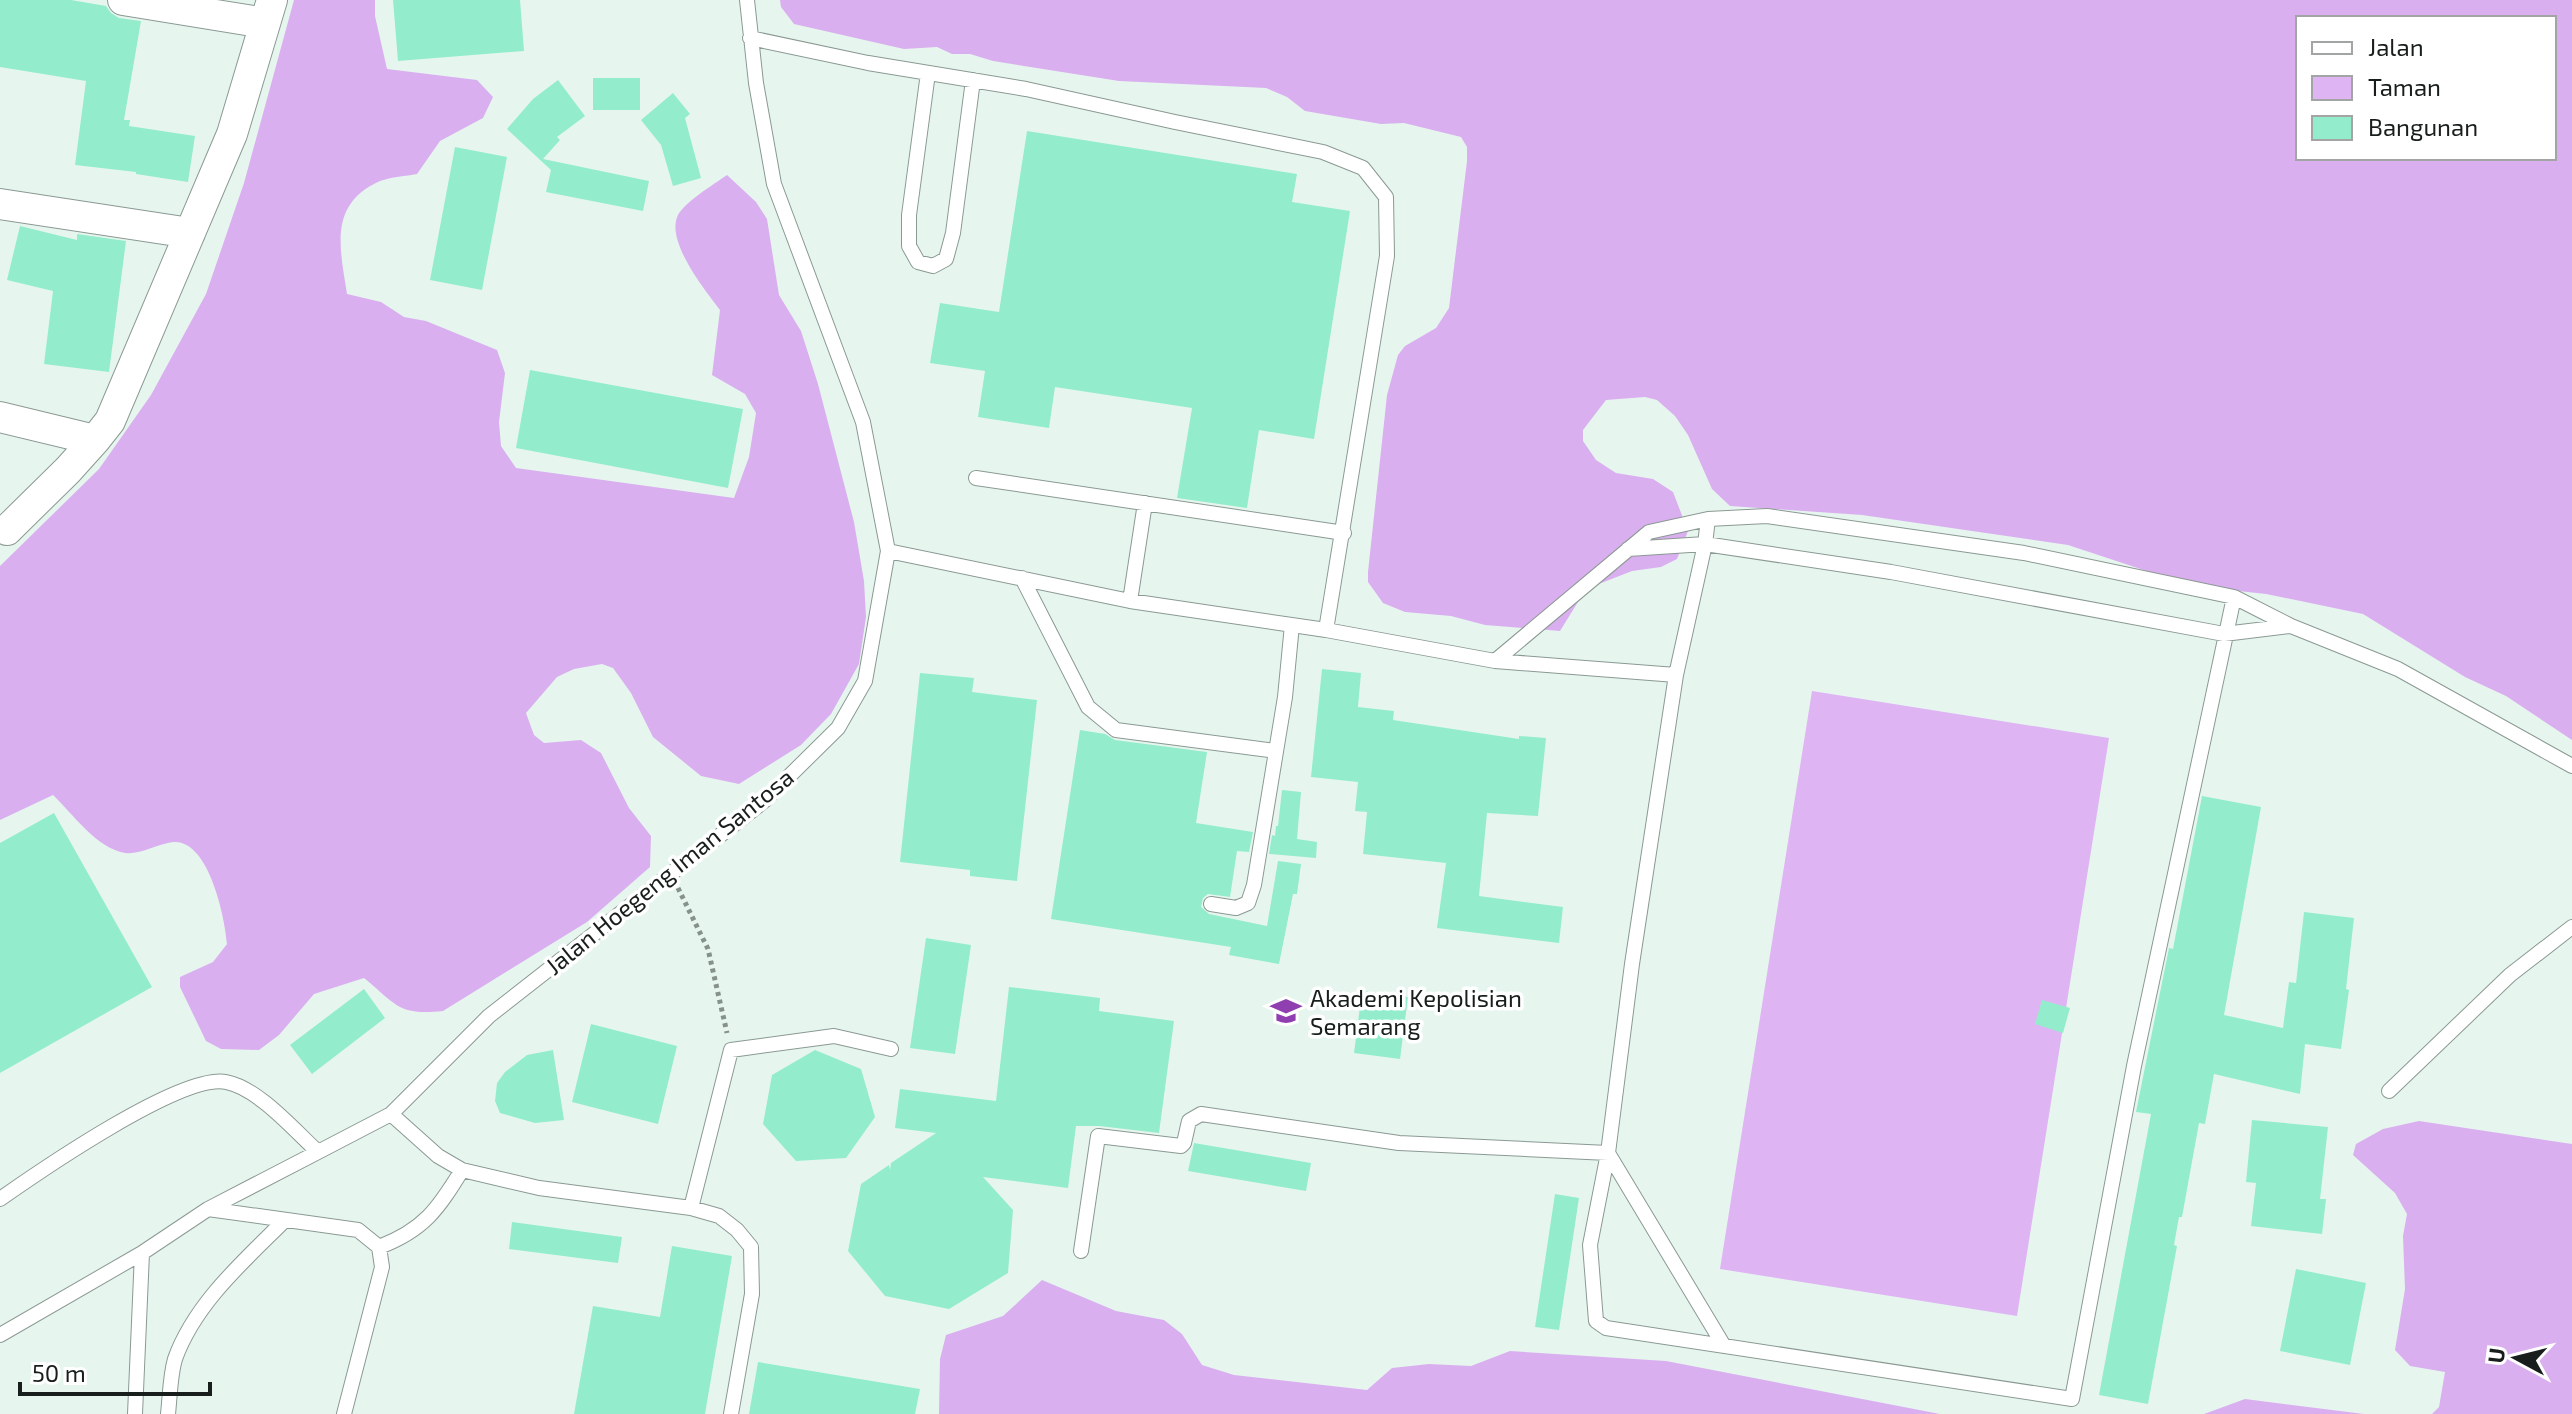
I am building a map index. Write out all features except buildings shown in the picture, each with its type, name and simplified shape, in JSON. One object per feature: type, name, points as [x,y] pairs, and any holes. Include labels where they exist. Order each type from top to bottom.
[{"type":"street","points":[[7,530],[110,421],[232,134],[268,12],[123,0]]},
{"type":"street","points":[[0,204],[190,233]]},
{"type":"street","points":[[0,417],[95,440]]},
{"type":"lane","name":"Jalan Hoegeng Iman Santosa","points":[[0,1335],[142,1253],[208,1209],[391,1114],[489,1016],[764,801],[838,728],[865,681],[888,551],[863,422],[774,184],[750,38],[747,0]]},
{"type":"lane","points":[[750,38],[1026,89],[1323,152],[1363,168],[1386,197],[1387,256],[1326,630]]},
{"type":"lane","points":[[928,73],[909,215],[909,246],[918,262],[933,266],[946,259],[953,233],[973,80]]},
{"type":"lane","points":[[976,478],[1344,533]]},
{"type":"lane","points":[[1130,601],[1145,503]]},
{"type":"lane","points":[[1495,661],[1649,532],[1708,519],[1767,516],[2024,553],[2234,597],[2291,626],[2398,669],[2572,766]]},
{"type":"lane","points":[[1708,519],[1676,675],[1632,964],[1608,1153],[1590,1245],[1596,1321],[1606,1328],[2072,1399],[2134,1066],[2234,597]]},
{"type":"lane","points":[[1626,549],[1705,544],[1891,572],[2224,634],[2291,626]]},
{"type":"lane","points":[[888,551],[1130,601],[1326,630],[1495,661],[1676,675]]},
{"type":"lane","points":[[1022,578],[1088,707],[1116,730],[1276,751]]},
{"type":"lane","points":[[1211,904],[1236,908],[1248,903],[1254,885],[1285,697],[1292,625]]},
{"type":"lane","points":[[2389,1091],[2510,975],[2572,927]]},
{"type":"lane","points":[[691,1208],[731,1050],[834,1036],[891,1049]]},
{"type":"lane","points":[[0,1199],[58,1158],[165,1098],[204,1081],[228,1082],[257,1096],[318,1152]]},
{"type":"lane","points":[[391,1114],[438,1156],[462,1170],[539,1188],[691,1208],[719,1216],[737,1230],[751,1247],[752,1294],[731,1414]]},
{"type":"lane","points":[[1081,1251],[1098,1136],[1181,1146],[1189,1121],[1201,1114],[1399,1143],[1608,1153]]},
{"type":"lane","points":[[1608,1153],[1724,1346]]},
{"type":"lane","points":[[379,1247],[403,1238],[422,1225],[440,1205],[462,1170]]},
{"type":"lane","points":[[208,1209],[358,1230],[379,1247],[382,1267],[344,1414]]},
{"type":"lane","points":[[168,1414],[175,1361],[188,1330],[229,1276],[285,1220]]},
{"type":"lane","points":[[135,1414],[142,1253]]},
{"type":"path","points":[[672,875],[708,949],[731,1050]]},
{"type":"green space","points":[[1812,691],[2109,738],[2017,1316],[1720,1269]]},
{"type":"shaded area","points":[[294,0],[375,0],[375,16],[387,69],[477,80],[493,97],[483,118],[440,141],[417,174],[380,181],[363,191],[345,215],[341,244],[347,294],[381,302],[404,317],[426,321],[497,350],[505,373],[499,422],[501,446],[516,468],[734,498],[749,457],[756,413],[745,394],[712,375],[720,310],[688,265],[675,226],[678,215],[687,205],[727,175],[756,202],[767,219],[779,295],[801,331],[818,384],[854,522],[864,581],[866,617],[859,664],[831,714],[801,745],[739,784],[701,776],[653,737],[631,693],[613,668],[602,664],[574,669],[557,677],[526,713],[534,735],[544,743],[581,740],[601,753],[629,808],[651,836],[650,867],[587,922],[443,1011],[407,1010],[364,978],[314,994],[279,1035],[259,1050],[221,1049],[206,1041],[180,987],[180,977],[213,962],[227,944],[213,882],[196,853],[186,844],[173,842],[136,852],[114,850],[86,829],[53,795],[0,820],[0,566],[99,469],[151,395],[206,294],[244,183]]},
{"type":"shaded area","points":[[780,0],[2572,0],[2572,740],[2506,696],[2465,677],[2363,614],[2266,594],[2192,586],[2068,545],[1862,515],[1730,506],[1712,489],[1688,435],[1675,416],[1657,400],[1645,397],[1606,400],[1583,430],[1583,441],[1596,460],[1616,473],[1653,479],[1673,492],[1688,531],[1677,559],[1661,567],[1632,571],[1586,589],[1560,631],[1485,625],[1451,616],[1405,612],[1383,603],[1368,582],[1387,395],[1398,355],[1405,346],[1436,328],[1449,308],[1467,161],[1467,147],[1461,137],[1404,123],[1381,124],[1305,111],[1287,97],[1266,88],[1119,81],[993,61],[970,54],[952,54],[937,47],[904,49],[794,24],[781,7]]},
{"type":"shaded area","points":[[2419,1121],[2572,1144],[2572,1414],[2432,1414],[2439,1407],[2445,1372],[2410,1366],[2395,1350],[2405,1289],[2403,1236],[2407,1214],[2395,1193],[2353,1155],[2356,1144],[2383,1129]]},
{"type":"shaded area","points":[[1042,1280],[1116,1311],[1164,1320],[1182,1334],[1202,1365],[1234,1375],[1367,1390],[1392,1368],[1429,1364],[1471,1366],[1510,1351],[1666,1361],[1940,1414],[939,1414],[940,1359],[946,1335],[1003,1316]]},
{"type":"shaded area","points":[[2245,1399],[2364,1414],[2204,1414]]},
{"type":"place","name":"Akademi Kepolisian Semarang","points":[[1286,1011]]}]
